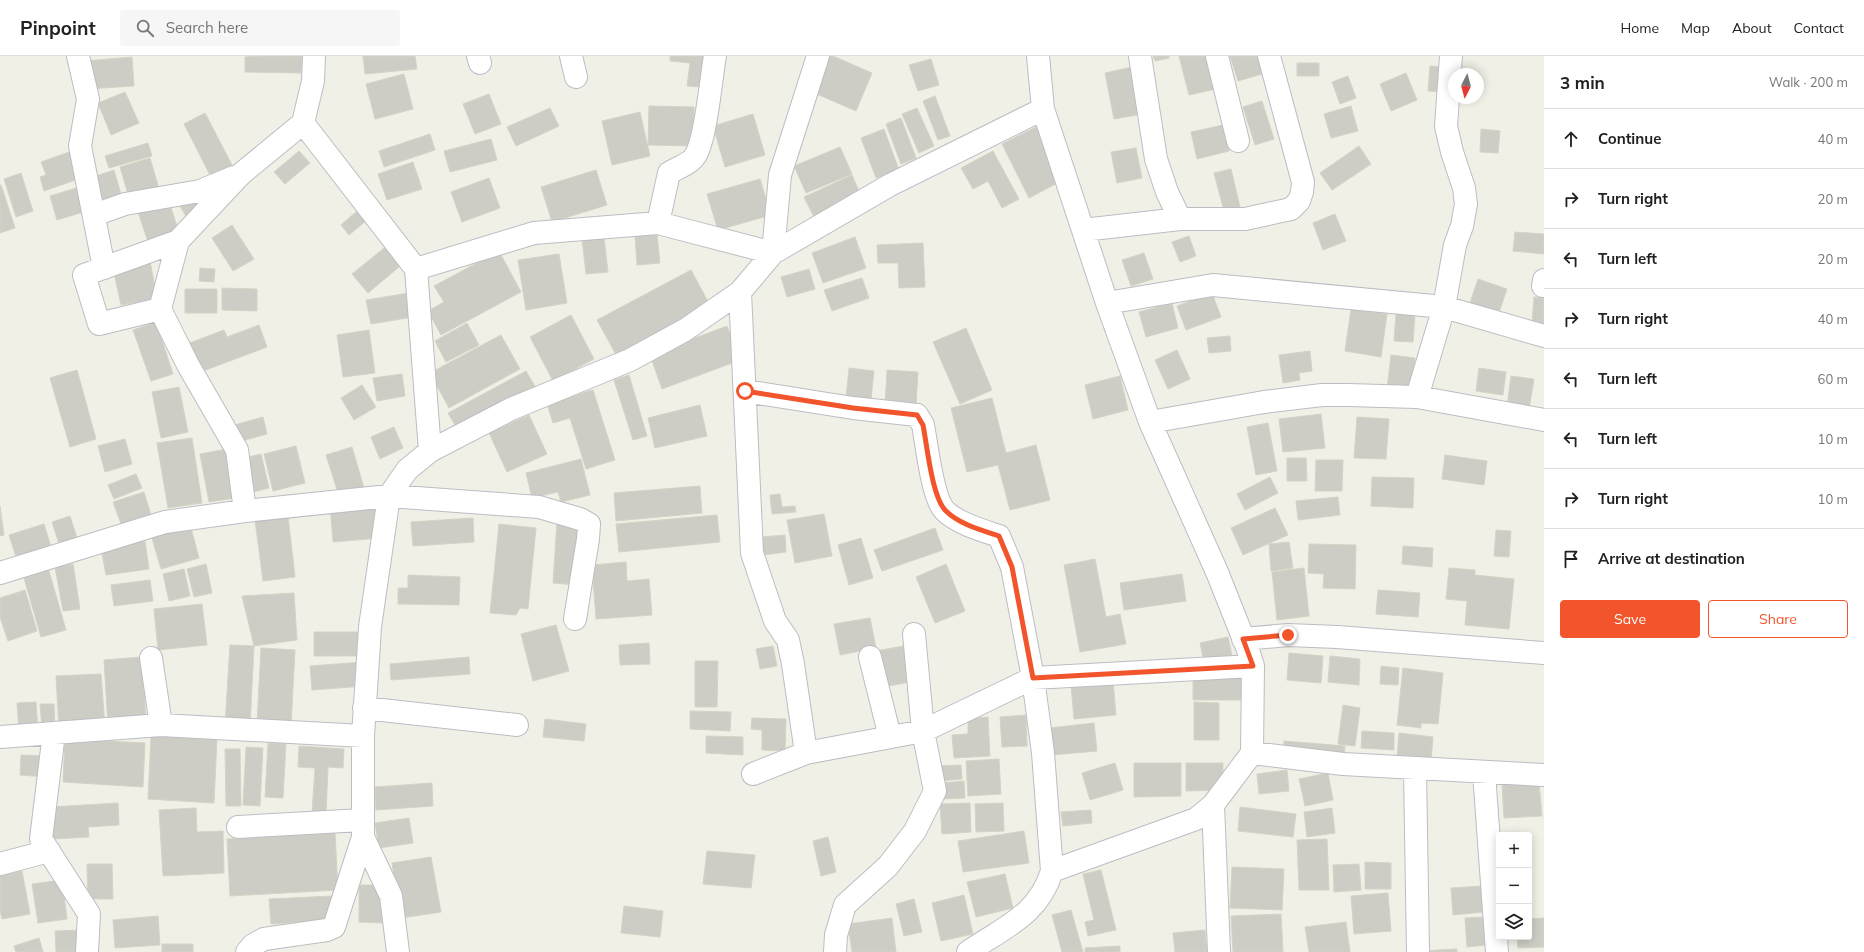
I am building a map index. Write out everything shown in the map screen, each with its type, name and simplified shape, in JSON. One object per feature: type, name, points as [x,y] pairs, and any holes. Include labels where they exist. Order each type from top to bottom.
[{"type":"street","points":[[78,56],[88,99],[80,146],[104,268]]},
{"type":"street","points":[[245,511],[237,450],[188,365],[160,309],[178,242],[241,174],[303,123],[313,81],[314,56]]},
{"type":"street","points":[[572,56],[576,78]]},
{"type":"street","points":[[658,223],[669,173],[695,156],[702,138],[715,56]]},
{"type":"street","points":[[773,253],[780,175],[818,56]]},
{"type":"street","points":[[1038,56],[1043,110],[1107,303],[1150,422],[1217,572],[1253,666],[1252,753],[1213,805],[1196,819],[1179,826],[1052,871]]},
{"type":"street","points":[[1140,56],[1156,159],[1167,192],[1180,219]]},
{"type":"street","points":[[1217,56],[1238,141]]},
{"type":"street","points":[[1083,230],[1180,219],[1245,219],[1291,209],[1299,201],[1303,182],[1269,56]]},
{"type":"street","points":[[1417,397],[1444,307],[1455,246],[1462,226],[1466,204],[1464,188],[1452,152],[1446,126],[1451,56]]},
{"type":"street","points":[[247,952],[253,945],[264,939],[327,930],[334,927],[362,828],[364,708],[370,627],[389,496],[407,470],[430,451],[510,409],[630,360],[685,330],[740,292],[773,253],[890,185],[1043,110]]},
{"type":"street","points":[[303,123],[416,269],[430,451]]},
{"type":"street","points":[[94,215],[125,204],[200,191],[241,174]]},
{"type":"street","points":[[416,269],[534,234],[658,223],[773,253]]},
{"type":"street","points":[[160,309],[99,324],[84,274],[178,242]]},
{"type":"street","points":[[1107,303],[1214,285],[1444,307],[1544,336]]},
{"type":"street","points":[[740,292],[752,553],[775,621],[788,640],[806,753]]},
{"type":"street","points":[[745,391],[853,408],[917,415],[923,425],[937,500],[946,512],[969,526],[999,536],[1012,567],[1033,678],[1043,753],[1052,871],[1048,884],[1036,902],[1020,919],[968,952]]},
{"type":"street","points":[[1150,422],[1264,402],[1322,395],[1417,397],[1544,420]]},
{"type":"street","points":[[0,573],[165,522],[245,511],[389,496],[539,507],[580,519],[589,524],[588,540],[575,620]]},
{"type":"street","points":[[835,952],[836,935],[845,905],[888,866],[897,855],[915,831],[935,791],[923,731],[914,634]]},
{"type":"street","points":[[1243,639],[1288,635],[1337,637],[1544,654]]},
{"type":"street","points":[[870,657],[890,737]]},
{"type":"street","points":[[151,658],[161,725]]},
{"type":"street","points":[[753,774],[806,753],[923,731],[1033,678],[1253,666]]},
{"type":"street","points":[[364,708],[518,725]]},
{"type":"street","points":[[0,736],[161,725],[363,736]]},
{"type":"street","points":[[54,733],[41,839],[89,914],[87,952]]},
{"type":"street","points":[[1252,753],[1304,761],[1544,778]]},
{"type":"street","points":[[1415,769],[1418,952]]},
{"type":"street","points":[[1484,773],[1497,952]]},
{"type":"street","points":[[1213,805],[1219,952]]},
{"type":"street","points":[[238,827],[362,828]]},
{"type":"street","points":[[362,828],[391,896],[398,952]]},
{"type":"street","points":[[0,864],[49,851]]},
{"type":"building","points":[[302,56],[301,73],[245,72],[245,57]]},
{"type":"building","points":[[363,56],[415,56],[417,69],[365,74]]},
{"type":"building","points":[[670,56],[705,56],[702,87],[687,86],[690,63],[670,61]]},
{"type":"building","points":[[827,56],[833,56],[872,73],[856,111],[812,92]]},
{"type":"building","points":[[1153,56],[1169,56],[1169,58],[1155,61]]},
{"type":"building","points":[[1179,56],[1212,56],[1220,88],[1189,95]]},
{"type":"building","points":[[1230,56],[1264,56],[1269,72],[1238,81]]},
{"type":"building","points":[[132,57],[134,86],[87,89],[85,61]]},
{"type":"building","points":[[931,59],[939,85],[918,91],[909,65]]},
{"type":"building","points":[[1297,63],[1319,63],[1319,76],[1297,76]]},
{"type":"building","points":[[1430,66],[1444,67],[1443,92],[1428,91]]},
{"type":"building","points":[[1132,67],[1142,114],[1114,119],[1105,73]]},
{"type":"building","points":[[1406,73],[1417,100],[1391,111],[1380,84]]},
{"type":"building","points":[[404,74],[413,109],[375,119],[366,84]]},
{"type":"building","points":[[1348,76],[1356,98],[1340,104],[1332,82]]},
{"type":"building","points":[[125,92],[139,123],[111,135],[98,103]]},
{"type":"building","points":[[489,94],[501,124],[475,134],[463,104]]},
{"type":"building","points":[[935,96],[950,136],[938,140],[923,101]]},
{"type":"building","points":[[1262,101],[1274,139],[1255,145],[1243,107]]},
{"type":"building","points":[[649,106],[694,107],[694,146],[648,145]]},
{"type":"building","points":[[1351,106],[1358,131],[1331,138],[1324,114]]},
{"type":"building","points":[[550,108],[559,126],[516,146],[507,127]]},
{"type":"building","points":[[917,108],[934,146],[919,153],[902,114]]},
{"type":"building","points":[[640,112],[650,156],[612,165],[602,121]]},
{"type":"building","points":[[205,113],[233,167],[212,179],[184,124]]},
{"type":"building","points":[[753,114],[765,155],[725,167],[713,126]]},
{"type":"building","points":[[901,118],[916,158],[901,164],[886,124]]},
{"type":"building","points":[[1223,125],[1229,151],[1197,159],[1191,132]]},
{"type":"building","points":[[1036,127],[1063,180],[1029,198],[1002,144]]},
{"type":"building","points":[[884,129],[899,170],[876,178],[861,138]]},
{"type":"building","points":[[1481,129],[1500,131],[1498,153],[1480,152]]},
{"type":"building","points":[[430,134],[435,150],[384,167],[379,151]]},
{"type":"building","points":[[491,139],[497,160],[450,172],[444,151]]},
{"type":"building","points":[[148,143],[152,156],[109,168],[105,156]]},
{"type":"building","points":[[1359,146],[1371,164],[1332,190],[1320,173]]},
{"type":"building","points":[[840,147],[852,174],[806,193],[794,166]]},
{"type":"building","points":[[1136,148],[1142,178],[1117,183],[1111,152]]},
{"type":"building","points":[[72,151],[81,178],[44,191],[40,177],[46,175],[41,162]]},
{"type":"building","points":[[299,151],[310,163],[285,184],[274,172]]},
{"type":"building","points":[[993,151],[1019,199],[1002,208],[988,181],[973,189],[961,168]]},
{"type":"building","points":[[150,158],[160,192],[130,201],[120,167]]},
{"type":"building","points":[[413,162],[422,189],[387,200],[378,174]]},
{"type":"building","points":[[1231,169],[1240,207],[1224,211],[1214,173]]},
{"type":"building","points":[[114,170],[123,201],[105,206],[96,176]]},
{"type":"building","points":[[596,170],[607,205],[552,222],[541,187]]},
{"type":"building","points":[[21,173],[33,211],[16,217],[4,179]]},
{"type":"building","points":[[852,175],[862,198],[815,219],[804,197]]},
{"type":"building","points":[[489,178],[500,208],[462,222],[451,192]]},
{"type":"building","points":[[760,179],[771,215],[718,230],[707,194]]},
{"type":"building","points":[[0,185],[15,228],[0,233]]},
{"type":"building","points":[[83,186],[90,210],[57,220],[50,196]]},
{"type":"building","points":[[195,197],[202,210],[187,218],[180,206]]},
{"type":"building","points":[[169,202],[180,235],[149,245],[138,212]]},
{"type":"building","points":[[357,211],[366,221],[349,235],[341,225]]},
{"type":"building","points":[[1335,214],[1346,241],[1323,250],[1313,223]]},
{"type":"building","points":[[232,225],[254,259],[233,271],[212,238]]},
{"type":"building","points":[[1515,232],[1544,234],[1544,254],[1513,251]]},
{"type":"building","points":[[657,234],[660,263],[637,265],[635,235]]},
{"type":"building","points":[[1189,236],[1196,256],[1180,262],[1172,242]]},
{"type":"building","points":[[604,237],[608,272],[586,274],[582,239]]},
{"type":"building","points":[[855,237],[866,268],[823,283],[812,253]]},
{"type":"building","points":[[923,243],[925,287],[899,288],[898,263],[878,263],[877,245]]},
{"type":"building","points":[[389,244],[405,262],[368,293],[352,274]]},
{"type":"building","points":[[499,251],[521,292],[441,335],[428,311],[444,302],[434,286]]},
{"type":"building","points":[[1144,253],[1153,279],[1131,286],[1122,260]]},
{"type":"building","points":[[559,254],[567,303],[526,310],[518,260]]},
{"type":"building","points":[[150,261],[157,298],[121,305],[113,268]]},
{"type":"building","points":[[200,268],[215,269],[214,282],[199,281]]},
{"type":"building","points":[[809,269],[815,289],[787,297],[781,277]]},
{"type":"building","points":[[691,270],[711,307],[618,358],[597,320]]},
{"type":"building","points":[[862,278],[869,298],[832,311],[824,290]]},
{"type":"building","points":[[1478,279],[1507,289],[1497,318],[1468,309]]},
{"type":"building","points":[[222,288],[257,289],[257,311],[222,310]]},
{"type":"building","points":[[185,289],[217,289],[217,313],[185,313]]},
{"type":"building","points":[[409,293],[413,317],[371,324],[366,300]]},
{"type":"building","points":[[1212,293],[1221,317],[1186,330],[1177,306]]},
{"type":"building","points":[[1534,297],[1544,298],[1544,325],[1532,324]]},
{"type":"building","points":[[1172,303],[1178,328],[1146,337],[1139,312]]},
{"type":"building","points":[[1351,309],[1387,314],[1381,357],[1345,351]]},
{"type":"building","points":[[1396,313],[1415,314],[1413,342],[1394,341]]},
{"type":"building","points":[[571,315],[594,359],[553,381],[530,337]]},
{"type":"building","points":[[156,322],[173,374],[151,381],[133,330]]},
{"type":"building","points":[[467,323],[479,345],[446,362],[435,341]]},
{"type":"building","points":[[259,325],[267,347],[198,373],[187,344],[224,330],[227,337]]},
{"type":"building","points":[[727,326],[740,360],[662,389],[650,355]]},
{"type":"building","points":[[966,328],[992,390],[960,404],[933,342]]},
{"type":"building","points":[[369,330],[375,373],[343,377],[337,335]]},
{"type":"building","points":[[501,335],[520,369],[449,408],[430,373]]},
{"type":"building","points":[[1230,336],[1231,351],[1209,353],[1207,338]]},
{"type":"building","points":[[1177,350],[1190,379],[1168,389],[1155,360]]},
{"type":"building","points":[[1310,351],[1312,371],[1299,373],[1300,380],[1283,383],[1279,355]]},
{"type":"building","points":[[1391,355],[1415,358],[1411,391],[1387,389]]},
{"type":"building","points":[[849,368],[874,371],[871,400],[846,397]]},
{"type":"building","points":[[1479,368],[1506,372],[1503,395],[1476,391]]},
{"type":"building","points":[[77,370],[96,439],[70,447],[50,378]]},
{"type":"building","points":[[887,370],[918,372],[916,406],[885,405]]},
{"type":"building","points":[[526,371],[536,388],[458,430],[448,413]]},
{"type":"building","points":[[402,374],[405,396],[377,401],[373,378]]},
{"type":"building","points":[[629,375],[647,436],[633,440],[614,380]]},
{"type":"building","points":[[1120,376],[1128,410],[1093,419],[1085,385]]},
{"type":"building","points":[[1511,376],[1534,379],[1529,409],[1507,406]]},
{"type":"building","points":[[362,385],[376,407],[354,420],[341,398]]},
{"type":"building","points":[[179,387],[188,432],[161,438],[152,392]]},
{"type":"building","points":[[593,390],[615,460],[586,469],[570,418],[553,423],[547,404]]},
{"type":"building","points":[[992,398],[1006,453],[1036,445],[1050,500],[1010,510],[998,465],[967,472],[951,408]]},
{"type":"building","points":[[700,405],[707,436],[655,448],[648,418]]},
{"type":"building","points":[[1321,414],[1325,448],[1283,452],[1279,419]]},
{"type":"building","points":[[529,415],[547,454],[507,472],[489,433]]},
{"type":"building","points":[[263,417],[267,434],[235,443],[231,426]]},
{"type":"building","points":[[1357,417],[1389,419],[1386,459],[1354,458]]},
{"type":"building","points":[[1268,423],[1277,471],[1256,475],[1247,427]]},
{"type":"building","points":[[394,427],[403,448],[380,459],[371,437]]},
{"type":"building","points":[[192,438],[202,503],[168,508],[157,443]]},
{"type":"building","points":[[125,439],[132,464],[105,472],[98,446]]},
{"type":"building","points":[[296,446],[305,483],[273,491],[264,454]]},
{"type":"building","points":[[352,447],[364,488],[339,496],[326,455]]},
{"type":"building","points":[[232,448],[241,497],[209,502],[200,454]]},
{"type":"building","points":[[261,454],[269,488],[249,493],[240,459]]},
{"type":"building","points":[[1445,455],[1487,461],[1484,485],[1442,479]]},
{"type":"building","points":[[1287,458],[1306,458],[1307,481],[1287,481]]},
{"type":"building","points":[[581,459],[590,495],[561,502],[558,492],[532,498],[526,473]]},
{"type":"building","points":[[1316,460],[1343,460],[1342,491],[1315,491]]},
{"type":"building","points":[[136,474],[142,488],[114,499],[108,485]]},
{"type":"building","points":[[1270,477],[1278,493],[1245,510],[1237,494]]},
{"type":"building","points":[[1372,477],[1414,478],[1413,508],[1371,506]]},
{"type":"building","points":[[700,486],[702,513],[616,521],[614,493]]},
{"type":"building","points":[[144,492],[151,515],[121,524],[113,502]]},
{"type":"building","points":[[780,494],[782,507],[795,506],[796,512],[772,514],[770,495]]},
{"type":"building","points":[[1338,497],[1340,515],[1298,520],[1296,501]]},
{"type":"building","points":[[377,501],[380,538],[333,542],[330,506]]},
{"type":"building","points":[[0,506],[4,535],[0,536]]},
{"type":"building","points":[[1275,508],[1288,535],[1243,555],[1231,528]]},
{"type":"building","points":[[824,514],[832,556],[795,563],[787,520]]},
{"type":"building","points":[[717,515],[720,542],[619,552],[616,524]]},
{"type":"building","points":[[70,516],[79,544],[61,550],[52,522]]},
{"type":"building","points":[[288,516],[295,577],[263,581],[255,520]]},
{"type":"building","points":[[473,518],[474,542],[413,546],[411,522]]},
{"type":"building","points":[[557,521],[580,522],[577,585],[553,583]]},
{"type":"building","points":[[44,524],[53,553],[18,563],[9,535]]},
{"type":"building","points":[[190,524],[199,558],[161,569],[151,535]]},
{"type":"building","points":[[499,524],[536,528],[528,609],[520,608],[516,615],[490,613]]},
{"type":"building","points":[[935,528],[943,550],[882,571],[874,550]]},
{"type":"building","points":[[1496,530],[1511,531],[1509,557],[1494,556]]},
{"type":"building","points":[[785,535],[786,552],[763,555],[761,537]]},
{"type":"building","points":[[861,538],[873,578],[849,585],[838,545]]},
{"type":"building","points":[[145,541],[149,569],[106,575],[101,548]]},
{"type":"building","points":[[1289,542],[1293,568],[1271,571],[1269,544]]},
{"type":"building","points":[[1309,544],[1356,545],[1355,589],[1323,588],[1324,574],[1308,573]]},
{"type":"building","points":[[1403,546],[1433,548],[1432,567],[1402,564]]},
{"type":"building","points":[[1095,559],[1106,617],[1120,614],[1126,644],[1080,652],[1064,565]]},
{"type":"building","points":[[626,562],[627,581],[649,579],[652,615],[596,619],[592,565]]},
{"type":"building","points":[[47,564],[66,630],[41,637],[22,571]]},
{"type":"building","points":[[73,564],[80,609],[63,611],[55,567]]},
{"type":"building","points":[[206,564],[212,593],[194,597],[187,569]]},
{"type":"building","points":[[946,564],[965,611],[935,623],[916,577]]},
{"type":"building","points":[[1304,568],[1309,616],[1277,620],[1272,572]]},
{"type":"building","points":[[1449,568],[1475,570],[1475,575],[1514,579],[1509,629],[1465,625],[1467,601],[1446,599]]},
{"type":"building","points":[[184,569],[190,596],[169,601],[163,574]]},
{"type":"building","points":[[1182,574],[1186,601],[1124,610],[1120,583]]},
{"type":"building","points":[[408,575],[460,577],[459,605],[398,604],[398,588],[408,588]]},
{"type":"building","points":[[150,580],[153,601],[114,606],[111,585]]},
{"type":"building","points":[[25,590],[37,631],[8,641],[0,617],[0,598]]},
{"type":"building","points":[[1378,590],[1420,593],[1418,617],[1376,614]]},
{"type":"building","points":[[294,593],[297,640],[254,646],[242,596]]},
{"type":"building","points":[[202,604],[207,645],[158,650],[154,609]]},
{"type":"building","points":[[870,618],[876,648],[840,655],[834,624]]},
{"type":"building","points":[[556,625],[569,671],[533,681],[521,634]]},
{"type":"building","points":[[314,632],[366,632],[366,656],[314,656]]},
{"type":"building","points":[[1228,637],[1232,655],[1204,661],[1200,643]]},
{"type":"building","points":[[649,643],[650,664],[620,665],[619,645]]},
{"type":"building","points":[[230,645],[254,646],[250,727],[225,726]]},
{"type":"building","points":[[909,645],[915,681],[883,687],[876,651]]},
{"type":"building","points":[[773,646],[777,666],[760,669],[756,649]]},
{"type":"building","points":[[261,648],[295,650],[291,725],[257,723]]},
{"type":"building","points":[[1289,653],[1323,656],[1321,683],[1287,680]]},
{"type":"building","points":[[1330,656],[1360,659],[1359,685],[1328,682]]},
{"type":"building","points":[[142,657],[146,722],[108,725],[104,660]]},
{"type":"building","points":[[469,657],[470,674],[391,680],[390,664]]},
{"type":"building","points":[[695,661],[718,661],[717,707],[695,707]]},
{"type":"building","points":[[363,662],[364,686],[312,690],[310,666]]},
{"type":"building","points":[[1381,666],[1399,668],[1398,685],[1380,684]]},
{"type":"building","points":[[1403,668],[1443,673],[1438,724],[1421,723],[1421,728],[1397,725]]},
{"type":"building","points":[[101,674],[105,727],[59,730],[56,676]]},
{"type":"building","points":[[1193,676],[1245,676],[1245,700],[1193,700]]},
{"type":"building","points":[[1113,681],[1116,715],[1074,719],[1071,685]]},
{"type":"building","points":[[36,702],[38,732],[19,733],[17,703]]},
{"type":"building","points":[[1194,702],[1219,703],[1219,740],[1194,740]]},
{"type":"building","points":[[40,704],[54,704],[55,728],[42,729]]},
{"type":"building","points":[[1343,705],[1360,708],[1355,746],[1338,744]]},
{"type":"building","points":[[690,711],[731,712],[730,731],[690,729]]},
{"type":"building","points":[[1026,715],[1027,746],[1002,747],[1000,717]]},
{"type":"building","points":[[988,717],[990,756],[954,758],[952,735],[968,734],[968,719]]},
{"type":"building","points":[[752,718],[786,719],[785,751],[762,750],[762,730],[751,729]]},
{"type":"building","points":[[545,719],[586,724],[584,741],[543,737]]},
{"type":"building","points":[[1094,723],[1097,751],[1052,755],[1049,728]]},
{"type":"building","points":[[1362,731],[1394,733],[1394,750],[1361,748]]},
{"type":"building","points":[[1399,733],[1433,737],[1431,761],[1397,757]]},
{"type":"building","points":[[151,736],[217,740],[214,803],[148,799]]},
{"type":"building","points":[[706,736],[743,737],[743,755],[706,753]]},
{"type":"building","points":[[65,739],[145,743],[143,787],[63,782]]},
{"type":"building","points":[[1284,741],[1345,746],[1344,759],[1283,754]]},
{"type":"building","points":[[268,743],[286,744],[283,798],[265,797]]},
{"type":"building","points":[[299,746],[344,749],[343,768],[328,767],[326,814],[312,813],[315,768],[298,767]]},
{"type":"building","points":[[246,747],[263,748],[260,806],[243,805]]},
{"type":"building","points":[[225,749],[240,749],[241,806],[226,806]]},
{"type":"building","points":[[21,755],[48,756],[47,777],[20,775]]},
{"type":"building","points":[[999,759],[1001,794],[968,796],[966,761]]},
{"type":"building","points":[[1115,763],[1123,790],[1090,800],[1082,773]]},
{"type":"building","points":[[1134,763],[1181,763],[1181,796],[1134,797]]},
{"type":"building","points":[[1186,763],[1223,763],[1223,790],[1186,791]]},
{"type":"building","points":[[961,765],[962,779],[939,781],[938,766]]},
{"type":"building","points":[[1287,770],[1289,791],[1259,794],[1257,774]]},
{"type":"building","points":[[1328,773],[1333,800],[1305,806],[1299,779]]},
{"type":"building","points":[[964,781],[965,798],[943,799],[942,783]]},
{"type":"building","points":[[432,783],[433,806],[376,810],[375,787]]},
{"type":"building","points":[[1539,783],[1542,816],[1504,818],[1502,785]]},
{"type":"building","points":[[118,803],[119,825],[88,827],[89,837],[53,839],[52,807]]},
{"type":"building","points":[[970,803],[971,832],[942,834],[940,804]]},
{"type":"building","points":[[1003,803],[1004,831],[976,832],[975,804]]},
{"type":"building","points":[[1240,807],[1296,814],[1293,837],[1238,831]]},
{"type":"building","points":[[196,808],[197,832],[223,831],[224,873],[163,876],[159,810]]},
{"type":"building","points":[[1332,808],[1335,833],[1307,837],[1304,812]]},
{"type":"building","points":[[1091,810],[1092,823],[1063,826],[1061,812]]},
{"type":"building","points":[[409,818],[413,843],[379,848],[375,823]]},
{"type":"building","points":[[1024,831],[1029,863],[963,872],[958,841]]},
{"type":"building","points":[[335,833],[338,890],[230,896],[227,839]]},
{"type":"building","points":[[828,837],[836,872],[821,876],[813,841]]},
{"type":"building","points":[[1327,839],[1329,890],[1299,890],[1297,840]]},
{"type":"building","points":[[707,851],[755,855],[751,888],[703,884]]},
{"type":"building","points":[[431,857],[441,912],[401,918],[392,863]]},
{"type":"building","points":[[1365,862],[1391,863],[1391,889],[1365,889]]},
{"type":"building","points":[[87,864],[112,864],[113,899],[88,899]]},
{"type":"building","points":[[1359,864],[1361,890],[1334,892],[1333,865]]},
{"type":"building","points":[[1232,867],[1284,869],[1282,910],[1230,908]]},
{"type":"building","points":[[1101,870],[1116,930],[1088,936],[1085,922],[1094,920],[1083,874]]},
{"type":"building","points":[[22,871],[30,914],[2,919],[0,911],[0,875]]},
{"type":"building","points":[[1005,874],[1013,908],[976,917],[967,882]]},
{"type":"building","points":[[62,880],[67,919],[38,923],[32,884]]},
{"type":"building","points":[[359,885],[382,885],[382,923],[359,922]]},
{"type":"building","points":[[1482,886],[1484,912],[1453,915],[1451,888]]},
{"type":"building","points":[[1388,893],[1391,931],[1354,934],[1351,896]]},
{"type":"building","points":[[964,895],[973,934],[941,941],[932,903]]},
{"type":"building","points":[[332,896],[334,920],[271,924],[269,899]]},
{"type":"building","points":[[914,899],[922,932],[904,936],[896,904]]},
{"type":"building","points":[[624,906],[663,911],[660,937],[621,933]]},
{"type":"building","points":[[1071,910],[1083,952],[1062,952],[1052,915]]},
{"type":"building","points":[[1281,914],[1283,952],[1233,952],[1231,916]]},
{"type":"building","points":[[158,916],[160,945],[115,948],[113,920]]},
{"type":"building","points":[[1486,917],[1488,945],[1467,947],[1465,918]]},
{"type":"building","points":[[892,918],[896,952],[852,952],[848,924]]},
{"type":"building","points":[[1544,918],[1544,947],[1518,948],[1517,940],[1532,940],[1532,919]]},
{"type":"building","points":[[1346,922],[1350,952],[1309,952],[1305,927]]},
{"type":"building","points":[[80,930],[80,952],[56,952],[55,931]]},
{"type":"building","points":[[1205,930],[1207,952],[1175,952],[1173,933]]},
{"type":"building","points":[[39,938],[43,952],[16,952],[14,946]]},
{"type":"building","points":[[162,944],[193,944],[193,952],[162,952]]},
{"type":"building","points":[[1120,946],[1120,952],[1085,952],[1085,948]]},
{"type":"building","points":[[1457,949],[1457,952],[1421,952],[1421,951]]},
{"type":"route","points":[[745,391],[853,408],[917,415],[923,425],[937,500],[946,512],[969,526],[999,536],[1012,567],[1033,678],[1253,666],[1243,639],[1261,636],[1288,635]]}]
